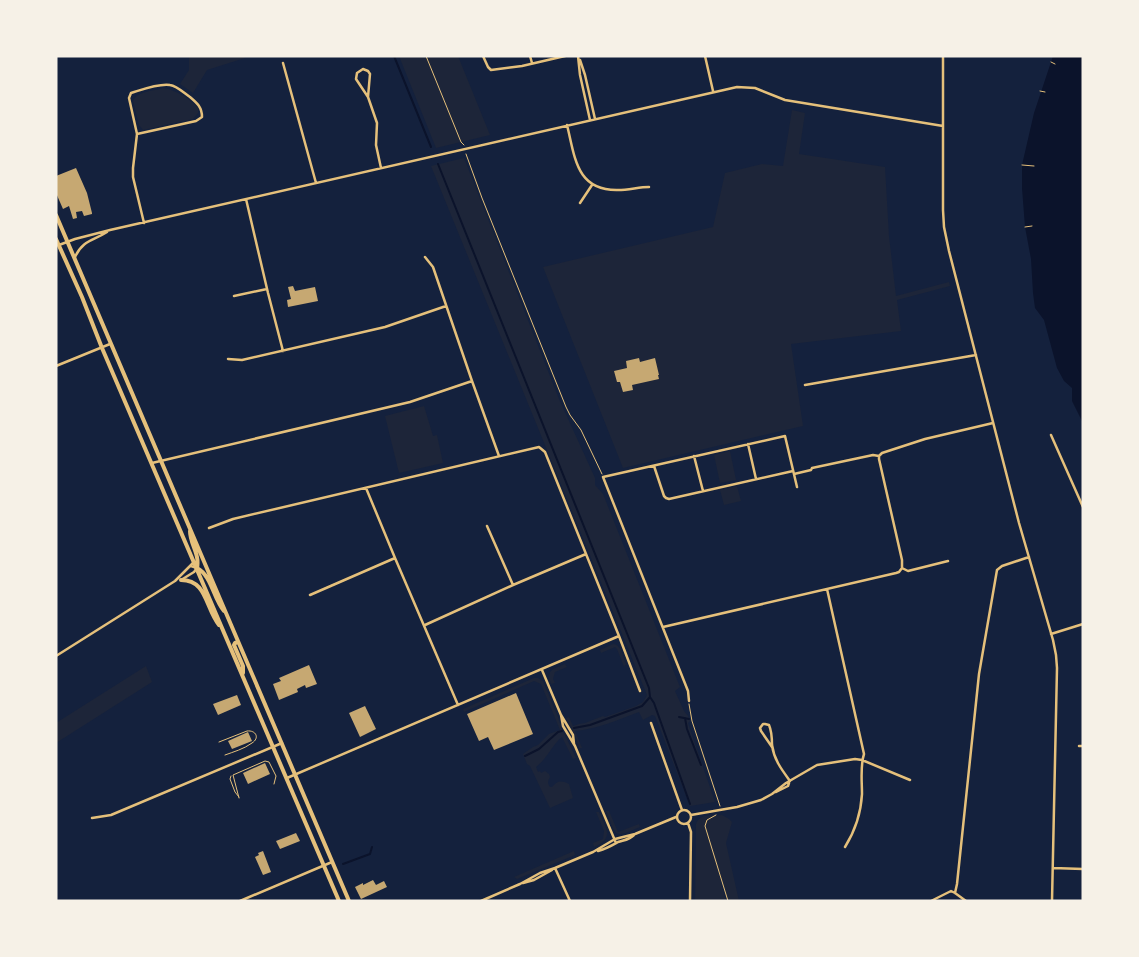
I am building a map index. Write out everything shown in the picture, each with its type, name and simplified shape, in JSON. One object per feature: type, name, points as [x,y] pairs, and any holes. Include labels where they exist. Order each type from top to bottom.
[{"type":"highway","points":[[56,215],[349,901]]},
{"type":"highway","points":[[56,238],[193,564],[224,631],[339,901]]},
{"type":"highway","points":[[190,528],[190,538],[198,557],[196,568]]},
{"type":"highway","points":[[196,568],[205,575],[219,606],[227,615]]},
{"type":"highway","points":[[181,580],[192,581],[201,589],[214,618],[224,631]]},
{"type":"highway","points":[[238,642],[234,645],[243,666],[242,674]]},
{"type":"street","points":[[483,56],[491,70],[565,56]]},
{"type":"street","points":[[530,56],[532,63]]},
{"type":"street","points":[[578,56],[585,75],[595,119]]},
{"type":"street","points":[[578,56],[580,75],[590,120]]},
{"type":"street","points":[[705,56],[713,92]]},
{"type":"street","points":[[943,56],[944,227],[993,423],[1055,648],[1057,668],[1052,901]]},
{"type":"street","points":[[283,63],[316,183]]},
{"type":"street","points":[[368,97],[370,74],[363,69],[357,73],[356,79],[368,97],[377,123],[376,145],[382,168]]},
{"type":"street","points":[[137,134],[196,121],[202,116],[200,106],[177,88],[170,85],[162,85],[131,93],[129,98],[137,134],[133,177],[144,223]]},
{"type":"street","points":[[59,245],[110,230],[737,87],[755,88],[785,100],[943,126]]},
{"type":"street","points":[[567,125],[579,171],[592,185],[619,190],[649,187]]},
{"type":"street","points":[[580,203],[592,185]]},
{"type":"street","points":[[246,199],[283,351]]},
{"type":"street","points":[[74,258],[78,250],[85,244],[110,230]]},
{"type":"street","points":[[425,256],[432,267],[499,456]]},
{"type":"street","points":[[234,296],[267,289]]},
{"type":"street","points":[[228,359],[242,360],[385,327],[446,306]]},
{"type":"street","points":[[56,366],[111,343]]},
{"type":"street","points":[[805,385],[976,355]]},
{"type":"street","points":[[152,463],[410,402],[472,381]]},
{"type":"street","points":[[664,628],[899,572],[902,568],[902,560],[879,459],[880,456],[882,453],[925,439],[993,423]]},
{"type":"street","points":[[1051,435],[1083,507]]},
{"type":"street","points":[[689,701],[688,691],[664,628],[603,477],[785,436],[796,487]]},
{"type":"street","points":[[748,444],[756,479]]},
{"type":"street","points":[[209,528],[233,519],[539,447],[545,452],[640,691]]},
{"type":"street","points":[[654,466],[666,498],[669,499],[756,479],[811,470],[812,468],[873,455],[880,456]]},
{"type":"street","points":[[694,456],[703,491]]},
{"type":"street","points":[[366,488],[458,705]]},
{"type":"street","points":[[487,526],[513,585]]},
{"type":"street","points":[[424,625],[586,554]]},
{"type":"street","points":[[955,892],[979,674],[997,570],[1002,566],[1029,557]]},
{"type":"street","points":[[310,595],[395,558]]},
{"type":"street","points":[[902,568],[908,571],[948,561]]},
{"type":"street","points":[[56,656],[175,581],[193,564]]},
{"type":"street","points":[[175,581],[181,580],[194,572],[196,568]]},
{"type":"street","points":[[827,589],[864,754],[862,760],[860,808],[852,836],[846,847]]},
{"type":"street","points":[[1051,634],[1083,624]]},
{"type":"street","points":[[287,778],[619,636]]},
{"type":"street","points":[[542,670],[561,715],[563,726],[575,746],[616,843]]},
{"type":"street","points":[[651,723],[682,810]]},
{"type":"street","points":[[772,747],[772,733],[769,726],[763,724],[761,731],[772,747],[778,764],[790,781]]},
{"type":"street","points":[[92,818],[112,815],[282,742]]},
{"type":"street","points":[[691,816],[761,800],[817,765],[855,759],[862,760],[910,780]]},
{"type":"street","points":[[481,901],[534,880],[555,868],[593,852],[615,839],[635,834],[676,817],[678,812],[682,810],[688,811],[691,816]]},
{"type":"street","points":[[690,901],[691,832],[688,823],[691,816]]},
{"type":"street","points":[[676,817],[678,822],[688,823]]},
{"type":"street","points":[[593,852],[607,849],[616,843],[628,840],[635,834]]},
{"type":"street","points":[[240,901],[332,862]]},
{"type":"street","points":[[555,868],[570,901]]},
{"type":"street","points":[[1053,868],[1083,869]]},
{"type":"street","points":[[931,901],[949,891],[955,892],[966,901]]},
{"type":"lane","points":[[219,742],[251,730],[256,735],[253,743],[225,755]]},
{"type":"lane","points":[[239,798],[230,779],[233,775],[267,761],[271,764],[276,776],[274,784]]},
{"type":"path","points":[[426,56],[461,142],[464,145]]},
{"type":"path","points":[[1051,62],[1055,64]]},
{"type":"path","points":[[1040,91],[1045,92]]},
{"type":"path","points":[[465,153],[566,407],[583,435],[603,477]]},
{"type":"path","points":[[1022,165],[1034,166]]},
{"type":"path","points":[[1025,227],[1032,226]]},
{"type":"path","points":[[690,710],[720,806]]},
{"type":"path","points":[[721,814],[709,818],[706,826],[728,901]]},
{"type":"shaded area","points":[[189,56],[244,56],[245,58],[207,70],[193,93],[180,84],[189,70]]},
{"type":"shaded area","points":[[399,56],[458,56],[490,135],[436,148]]},
{"type":"shaded area","points":[[1053,56],[1083,56],[1083,423],[1072,401],[1072,388],[1064,381],[1057,368],[1044,320],[1035,308],[1031,259],[1025,227],[1022,165],[1034,113]]},
{"type":"shaded area","points":[[163,88],[172,90],[187,98],[198,108],[198,113],[193,119],[143,130],[139,125],[133,101],[142,93]]},
{"type":"shaded area","points":[[792,110],[805,113],[799,154],[885,167],[889,236],[896,296],[949,282],[950,286],[897,300],[901,331],[791,344],[803,426],[623,468],[543,267],[713,227],[725,173],[762,164],[783,166]]},
{"type":"shaded area","points":[[464,158],[559,399],[595,478],[595,485],[603,494],[680,687],[675,691],[690,721],[688,723],[715,802],[690,806],[655,716],[652,715],[643,720],[639,712],[599,726],[575,731],[582,748],[579,748],[566,718],[569,717],[573,726],[585,723],[636,706],[643,702],[647,695],[431,166]]},
{"type":"shaded area","points":[[424,406],[433,436],[437,435],[443,463],[399,473],[385,416]]},
{"type":"shaded area","points":[[730,451],[736,480],[720,483],[714,455]]},
{"type":"shaded area","points":[[737,486],[741,501],[724,505],[720,490]]},
{"type":"shaded area","points":[[613,644],[622,652],[626,664],[624,667],[615,647],[601,653],[600,650]]},
{"type":"shaded area","points":[[565,664],[567,667],[555,672],[553,679],[555,683],[551,684],[550,672]]},
{"type":"shaded area","points":[[146,666],[152,682],[56,743],[56,723]]},
{"type":"shaded area","points":[[534,678],[543,681],[563,733],[576,758],[573,759],[562,737],[536,767],[538,772],[545,771],[549,774],[548,783],[550,787],[559,782],[569,784],[573,798],[550,808],[523,754],[538,745],[549,734],[560,730],[541,684],[534,681],[464,712],[463,709]]},
{"type":"shaded area","points":[[606,811],[609,811],[618,832],[639,824],[640,827],[624,833],[617,833],[614,831]]},
{"type":"shaded area","points":[[596,812],[599,812],[606,828],[607,836],[601,844],[594,847],[593,843],[603,839],[604,831]]},
{"type":"shaded area","points":[[710,815],[722,815],[732,822],[726,843],[739,901],[728,901],[717,867],[726,901],[695,901],[696,824],[700,818]]},
{"type":"shaded area","points":[[574,851],[575,855],[517,879],[514,877]]},
{"type":"building","points":[[76,168],[87,193],[92,214],[84,216],[82,211],[76,212],[77,218],[73,219],[69,206],[63,209],[56,193],[56,176]]},
{"type":"building","points":[[293,286],[295,291],[315,287],[318,301],[288,307],[287,300],[291,299],[288,287]]},
{"type":"building","points":[[639,358],[640,362],[655,358],[659,379],[632,385],[633,390],[623,392],[620,382],[617,382],[614,371],[627,368],[626,361]]},
{"type":"building","points":[[309,665],[317,684],[306,688],[305,685],[297,689],[298,692],[279,700],[273,684],[281,681],[279,678]]},
{"type":"building","points":[[516,693],[533,734],[494,750],[488,737],[479,741],[467,714]]},
{"type":"building","points":[[237,695],[241,705],[218,715],[213,704]]},
{"type":"building","points":[[365,706],[376,729],[360,737],[349,713]]},
{"type":"building","points":[[248,732],[252,741],[232,749],[228,741]]},
{"type":"building","points":[[265,763],[270,774],[248,784],[243,773]]},
{"type":"building","points":[[296,833],[300,841],[280,849],[276,841]]},
{"type":"building","points":[[263,851],[271,872],[263,875],[255,857]]},
{"type":"building","points":[[373,880],[376,885],[384,881],[387,887],[361,899],[355,887]]},
{"type":"waterway","points":[[394,56],[431,147]]},
{"type":"waterway","points":[[438,164],[649,688],[650,697],[642,706],[590,725],[574,728]]},
{"type":"waterway","points":[[650,697],[654,703],[690,804]]},
{"type":"waterway","points":[[679,717],[689,719]]},
{"type":"waterway","points":[[685,718],[687,729],[701,765]]},
{"type":"waterway","points":[[525,756],[539,749],[558,732],[562,731]]},
{"type":"waterway","points":[[343,864],[370,854],[372,847]]}]
